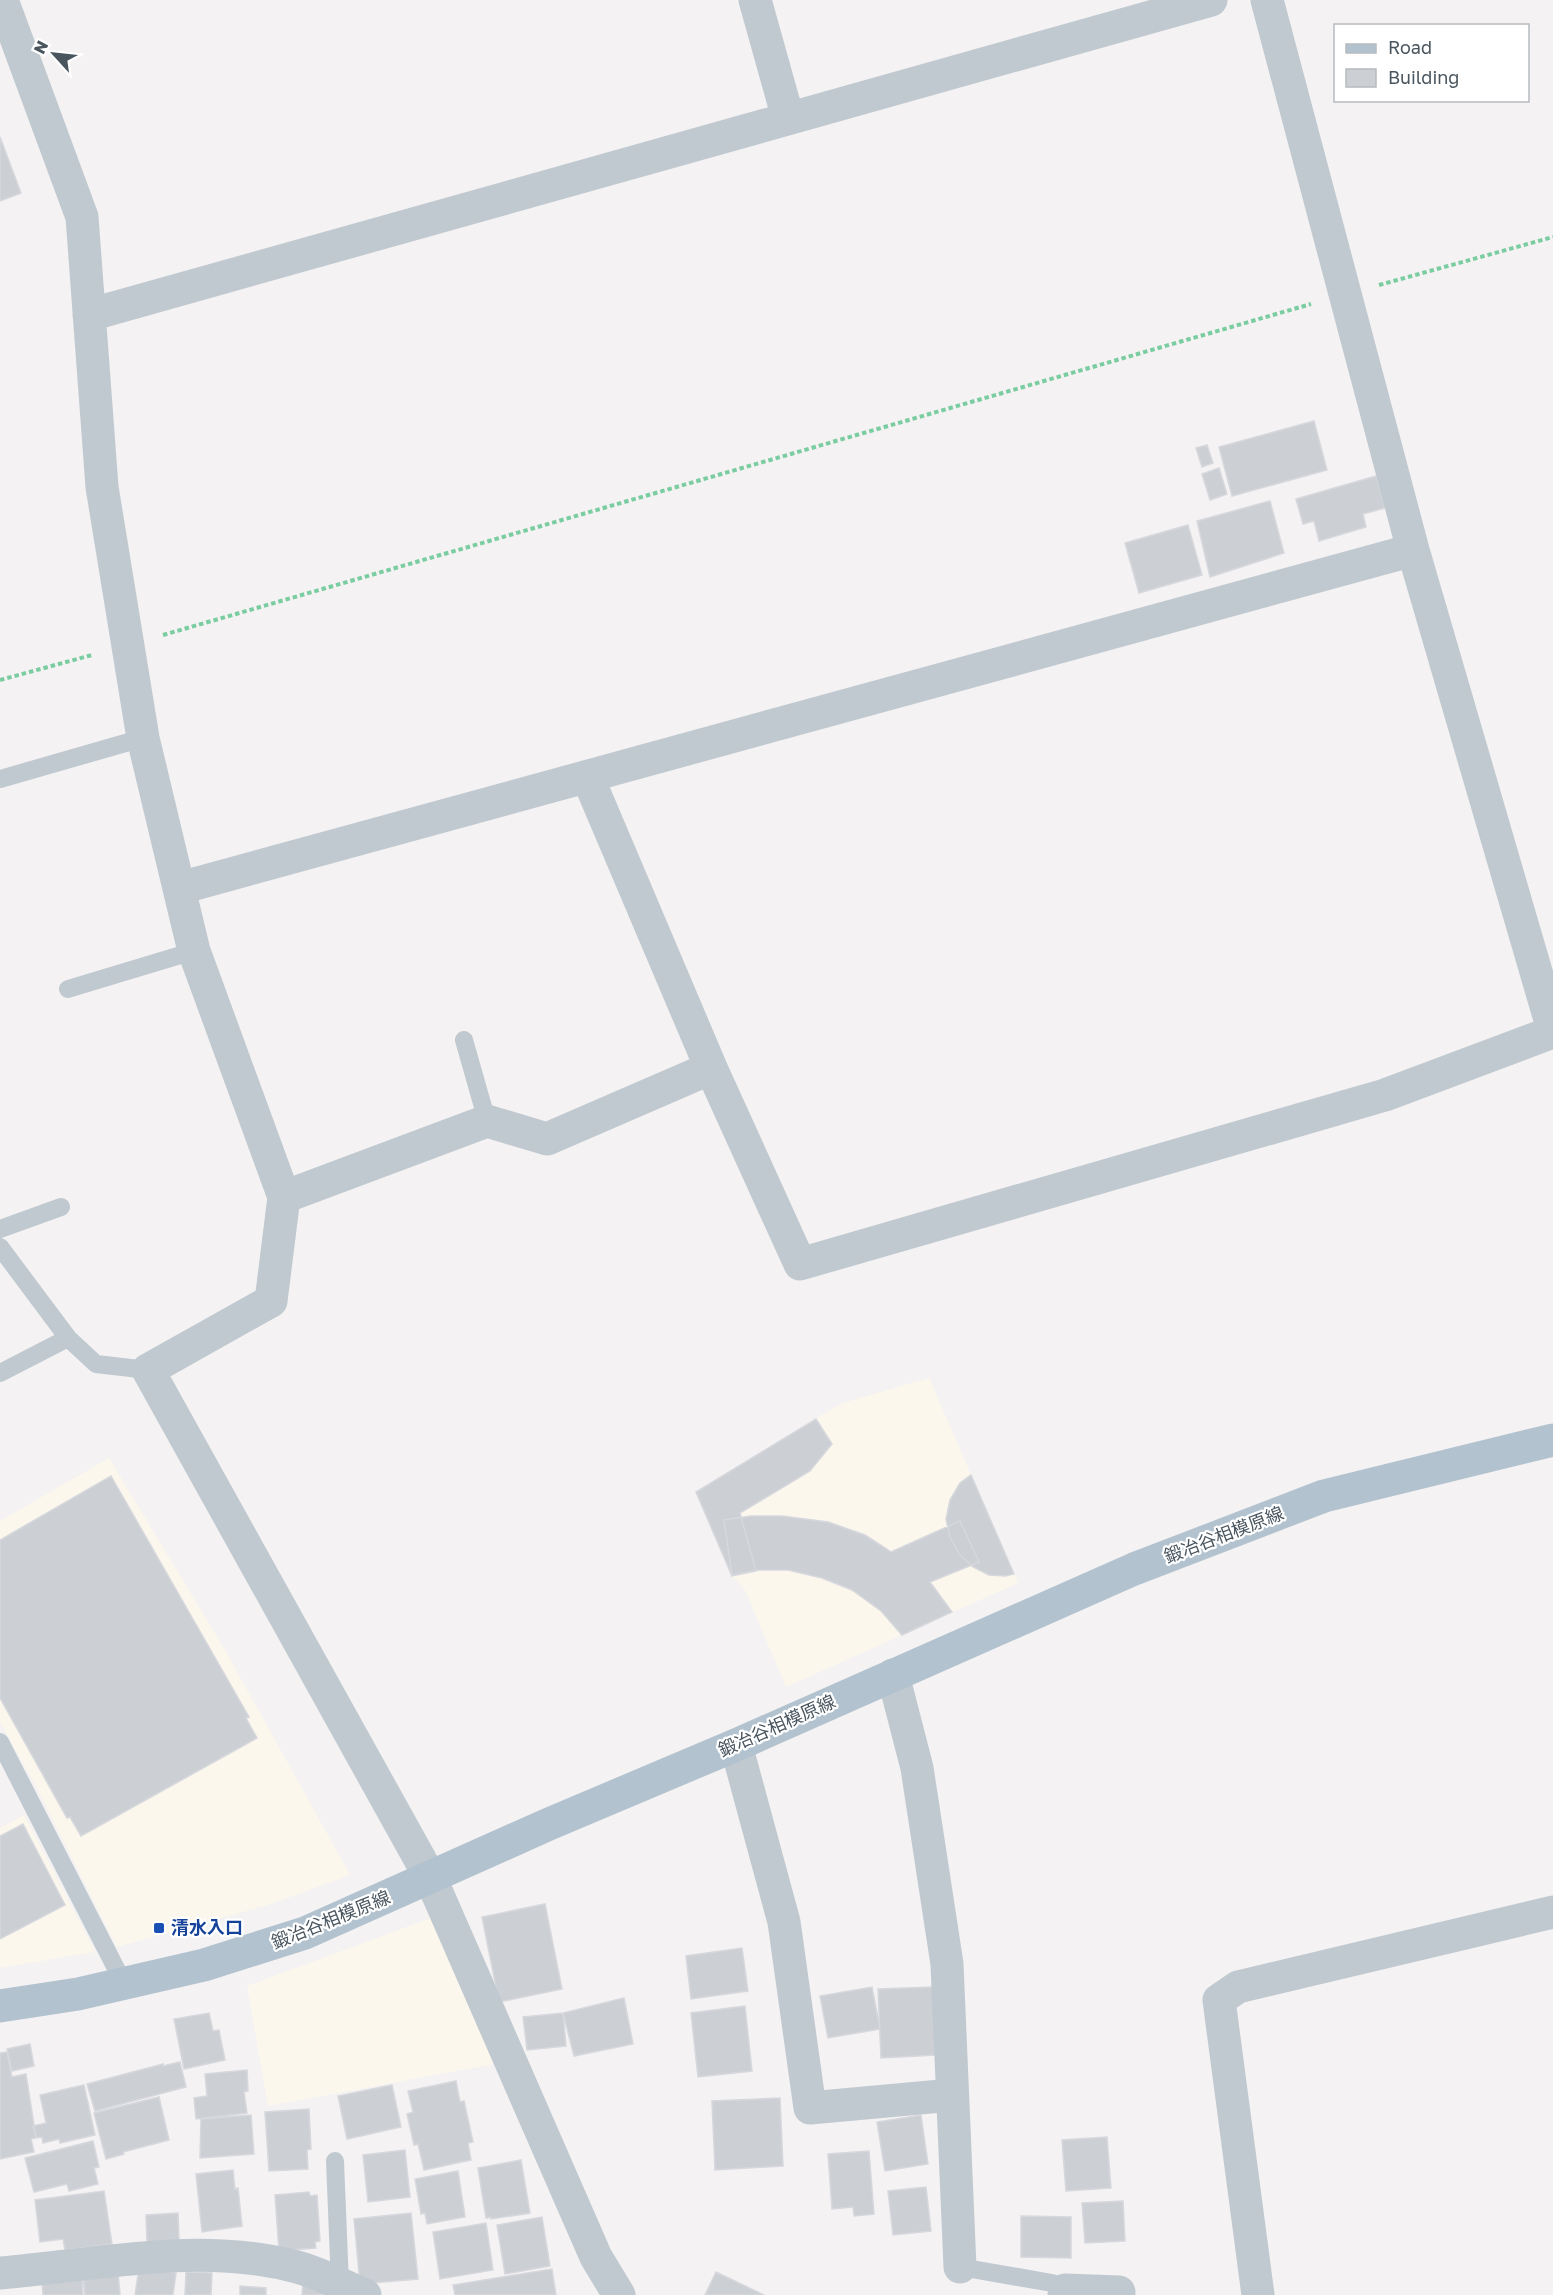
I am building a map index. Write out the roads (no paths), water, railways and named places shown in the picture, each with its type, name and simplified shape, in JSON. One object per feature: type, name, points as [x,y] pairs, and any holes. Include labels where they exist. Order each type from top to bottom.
[{"type":"main road","name":"鍛冶谷相模原線","points":[[0,2006],[78,1994],[204,1965],[305,1933],[1134,1569],[1324,1496],[1553,1440]]},
{"type":"street","points":[[2,0],[82,217],[102,487],[142,738],[194,951],[284,1197],[271,1301],[148,1370],[431,1879],[596,2257],[619,2295]]},
{"type":"street","points":[[755,0],[788,118]]},
{"type":"street","points":[[89,315],[1211,0]]},
{"type":"street","points":[[588,778],[711,1068],[800,1264],[1384,1095],[1553,1031],[1413,550],[1267,0]]},
{"type":"street","points":[[180,888],[1413,550]]},
{"type":"street","points":[[284,1197],[487,1121],[548,1139],[711,1068]]},
{"type":"street","points":[[893,1675],[917,1767],[947,1964],[960,2266]]},
{"type":"street","points":[[736,1744],[784,1922],[810,2108],[952,2095]]},
{"type":"street","points":[[1258,2295],[1219,2000],[1238,1987],[1553,1912]]},
{"type":"street","points":[[14,2280],[121,2258],[215,2255],[297,2267],[353,2290]]},
{"type":"street","points":[[1065,2293],[1119,2292]]},
{"type":"lane","points":[[0,779],[142,738]]},
{"type":"lane","points":[[68,988],[194,951]]},
{"type":"lane","points":[[464,1040],[487,1121]]},
{"type":"lane","points":[[0,1229],[61,1207]]},
{"type":"lane","points":[[0,1247],[68,1338],[96,1364],[148,1370]]},
{"type":"lane","points":[[0,1374],[68,1338]]},
{"type":"lane","points":[[0,1742],[124,1984]]},
{"type":"lane","points":[[335,2161],[353,2290]]},
{"type":"lane","points":[[960,2266],[1052,2283],[1065,2293]]},
{"type":"place","name":"清水入口","points":[[159,1928]]}]
